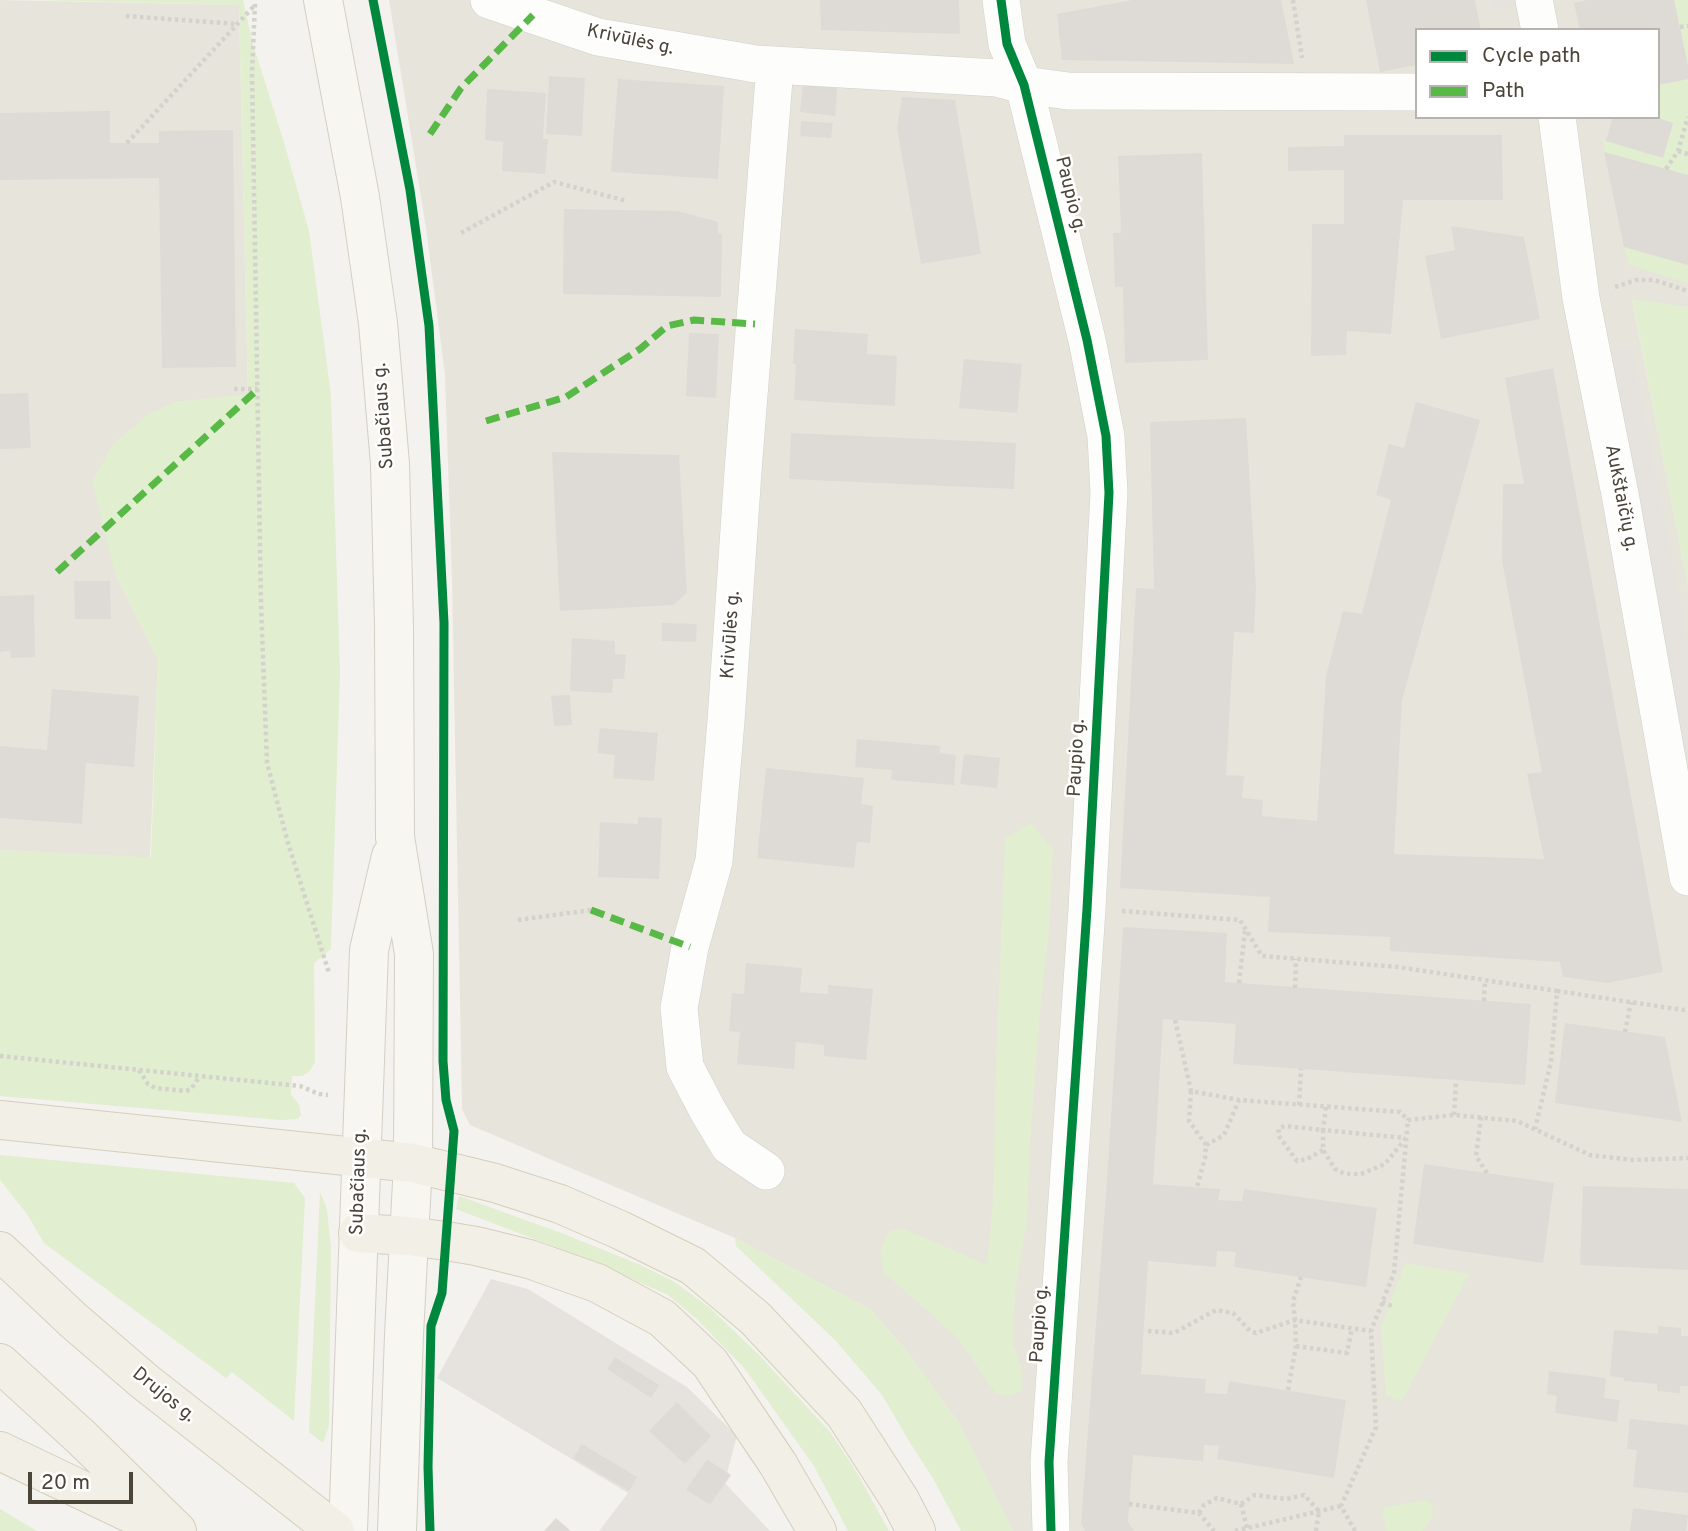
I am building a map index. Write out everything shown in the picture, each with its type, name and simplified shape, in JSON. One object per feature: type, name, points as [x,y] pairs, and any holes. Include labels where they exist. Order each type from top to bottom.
[{"type":"main road","name":"Subačiaus g.","points":[[323,0],[360,197],[378,323],[390,464],[395,837],[414,954],[413,1163],[397,1531]]},
{"type":"main road","name":"Subačiaus g.","points":[[348,1531],[369,950],[395,837]]},
{"type":"main road","points":[[0,1121],[413,1163],[495,1183],[620,1230],[693,1266],[755,1318],[844,1413],[900,1500],[916,1531]]},
{"type":"main road","points":[[358,1233],[408,1236],[476,1246],[528,1259],[597,1283],[663,1318],[710,1363],[778,1464],[817,1531]]},
{"type":"main road","name":"Drujos g.","points":[[0,1251],[114,1355],[225,1447],[335,1531]]},
{"type":"main road","points":[[0,1363],[177,1531]]},
{"type":"main road","points":[[0,1451],[166,1531]]},
{"type":"street","name":"Krivūlės g.","points":[[489,0],[598,37],[775,66],[997,78],[1068,91],[1415,92]]},
{"type":"street","name":"Paupio g.","points":[[1001,0],[1007,44],[1024,85],[1087,340],[1106,436],[1110,493],[1087,909],[1049,1462],[1051,1531]]},
{"type":"street","points":[[1534,0],[1540,28]]},
{"type":"street","name":"Krivūlės g.","points":[[766,1171],[729,1146],[708,1111],[685,1067],[679,1008],[690,947],[714,861],[775,66]]},
{"type":"street","name":"Aukštaičių g.","points":[[1557,119],[1581,298],[1620,494],[1688,877]]},
{"type":"path","points":[[1293,0],[1303,55]]},
{"type":"path","points":[[127,143],[255,4],[252,72],[261,604],[267,763],[288,843],[328,973]]},
{"type":"path","points":[[126,16],[237,24]]},
{"type":"path","points":[[1680,27],[1688,26]]},
{"type":"path","points":[[1666,169],[1678,151],[1688,117]]},
{"type":"path","points":[[1678,151],[1688,154]]},
{"type":"path","points":[[461,233],[554,182],[627,201]]},
{"type":"path","points":[[1581,298],[1636,280],[1654,280],[1688,291]]},
{"type":"path","points":[[234,389],[258,389]]},
{"type":"path","points":[[1087,909],[1240,920],[1262,956],[1398,967],[1688,1009]]},
{"type":"path","points":[[517,920],[591,910]]},
{"type":"path","points":[[1239,984],[1245,930]]},
{"type":"path","points":[[1295,988],[1296,959]]},
{"type":"path","points":[[1484,1001],[1485,980]]},
{"type":"path","points":[[1534,1129],[1551,1062],[1556,991]]},
{"type":"path","points":[[1625,1032],[1631,1002]]},
{"type":"path","points":[[1175,1020],[1191,1091],[1189,1121],[1206,1145],[1197,1187]]},
{"type":"path","points":[[0,1056],[300,1086],[319,1094]]},
{"type":"path","points":[[139,1069],[148,1084],[155,1088],[186,1091],[191,1089],[200,1076]]},
{"type":"path","points":[[1298,1105],[1301,1069]]},
{"type":"path","points":[[1454,1115],[1456,1081]]},
{"type":"path","points":[[1191,1091],[1239,1100],[1400,1112],[1408,1120]]},
{"type":"path","points":[[1206,1145],[1224,1135],[1239,1100]]},
{"type":"path","points":[[1326,1107],[1323,1150],[1335,1168],[1345,1174],[1361,1174],[1385,1164],[1406,1138]]},
{"type":"path","points":[[1408,1120],[1454,1115],[1517,1121],[1590,1155],[1633,1160],[1688,1158]]},
{"type":"path","points":[[1481,1117],[1476,1156],[1487,1173]]},
{"type":"path","points":[[1341,1506],[1376,1427],[1371,1331],[1394,1273],[1408,1120]]},
{"type":"path","points":[[1323,1150],[1307,1160],[1297,1161],[1278,1135],[1279,1128],[1285,1126],[1406,1138]]},
{"type":"path","points":[[1288,1390],[1296,1346],[1293,1301],[1301,1277]]},
{"type":"path","points":[[1382,1302],[1394,1307]]},
{"type":"path","points":[[1148,1331],[1174,1333],[1216,1310],[1233,1313],[1250,1331],[1256,1333],[1295,1320],[1371,1331]]},
{"type":"path","points":[[1296,1346],[1347,1353],[1352,1328]]},
{"type":"path","points":[[1199,1513],[1204,1504],[1217,1498],[1241,1504],[1255,1495],[1286,1499],[1304,1495],[1319,1511]]},
{"type":"path","points":[[1129,1504],[1199,1513],[1214,1531]]},
{"type":"path","points":[[1241,1504],[1248,1528]]},
{"type":"path","points":[[1235,1531],[1341,1506]]},
{"type":"path","points":[[1341,1506],[1354,1531]]},
{"type":"path","points":[[1316,1531],[1319,1511]]},
{"type":"shaded area","points":[[0,0],[239,5],[248,395],[175,402],[114,571],[158,660],[150,858],[0,850]]},
{"type":"shaded area","points":[[389,0],[1688,0],[1688,307],[1632,300],[1688,586],[1688,1531],[1013,1531],[959,1423],[904,1348],[871,1310],[735,1238],[470,1125],[462,1109],[452,581],[445,375],[426,228]]},
{"type":"shaded area","points":[[1490,0],[1514,0],[1515,6],[1492,11]]},
{"type":"shaded area","points":[[1631,346],[1688,645],[1688,760],[1683,761],[1605,352]]},
{"type":"shaded area","points":[[491,1279],[528,1289],[687,1387],[737,1436],[727,1473],[707,1459],[687,1490],[710,1505],[725,1483],[770,1531],[599,1531],[628,1493],[437,1378]]},
{"type":"green space","points":[[31,0],[243,0],[253,44],[309,231],[331,395],[340,673],[331,949],[314,963],[315,1062],[310,1071],[302,1076],[292,1076],[291,1094],[299,1105],[301,1115],[298,1119],[281,1120],[0,1096],[0,850],[151,857],[158,660],[114,571],[92,481],[114,443],[149,414],[175,402],[248,394],[239,5]]},
{"type":"green space","points":[[1674,0],[1688,0],[1688,66]]},
{"type":"green space","points":[[1688,79],[1688,175],[1604,152],[1602,139],[1663,158],[1673,123],[1660,119],[1660,85]]},
{"type":"green space","points":[[1624,247],[1688,265],[1688,283],[1629,265]]},
{"type":"green space","points":[[1632,299],[1688,307],[1688,586],[1687,582]]},
{"type":"green space","points":[[1030,823],[1053,849],[1049,930],[1030,1144],[1027,1220],[1015,1293],[1013,1344],[1021,1367],[1023,1390],[1010,1396],[995,1393],[960,1341],[884,1273],[880,1250],[889,1232],[902,1228],[987,1265],[993,1201],[1005,839]]},
{"type":"green space","points":[[0,1155],[294,1183],[305,1198],[294,1421],[232,1372],[226,1378],[44,1243],[27,1214],[0,1180]]},
{"type":"green space","points":[[320,1192],[327,1209],[331,1249],[329,1426],[323,1443],[309,1432]]},
{"type":"green space","points":[[459,1196],[638,1264],[673,1281],[709,1307],[758,1354],[830,1432],[856,1471],[889,1531],[848,1531],[814,1466],[745,1369],[698,1320],[668,1295],[589,1260],[456,1209]]},
{"type":"green space","points":[[735,1238],[871,1310],[904,1348],[959,1423],[1013,1531],[961,1531],[934,1480],[882,1395],[835,1340],[736,1246]]},
{"type":"green space","points":[[1405,1263],[1469,1274],[1402,1401],[1386,1396],[1381,1328]]},
{"type":"green space","points":[[1426,1500],[1432,1504],[1433,1516],[1423,1531],[1386,1531],[1382,1513],[1385,1507]]},
{"type":"green space","points":[[0,1509],[37,1531],[0,1531]]},
{"type":"building","points":[[820,0],[959,0],[960,34],[821,30]]},
{"type":"building","points":[[1132,0],[1281,0],[1294,64],[1062,60],[1057,14]]},
{"type":"building","points":[[1366,0],[1475,0],[1481,28],[1415,28],[1415,65],[1380,72]]},
{"type":"building","points":[[1587,0],[1674,0],[1688,66],[1688,79],[1660,85],[1660,28],[1580,28],[1574,3]]},
{"type":"building","points":[[549,76],[585,78],[582,136],[546,134]]},
{"type":"building","points":[[618,79],[724,86],[718,179],[611,172]]},
{"type":"building","points":[[803,85],[837,88],[835,116],[800,112]]},
{"type":"building","points":[[487,89],[546,93],[543,139],[548,139],[545,174],[502,171],[503,142],[485,140]]},
{"type":"building","points":[[902,97],[955,100],[981,254],[921,264],[897,128]]},
{"type":"building","points":[[110,111],[110,143],[159,143],[159,131],[233,130],[236,367],[162,368],[159,178],[0,180],[0,113]]},
{"type":"building","points":[[1612,119],[1660,119],[1673,123],[1663,158],[1606,141]]},
{"type":"building","points":[[801,121],[833,123],[831,138],[800,136]]},
{"type":"building","points":[[1344,135],[1502,135],[1503,200],[1403,200],[1391,334],[1347,331],[1346,355],[1311,356],[1312,224],[1344,224],[1344,170],[1288,171],[1288,147],[1344,146]]},
{"type":"building","points":[[1604,152],[1688,175],[1688,265],[1624,247]]},
{"type":"building","points":[[1202,153],[1208,360],[1125,363],[1123,287],[1115,287],[1113,233],[1121,233],[1118,156]]},
{"type":"building","points":[[564,209],[678,211],[718,222],[718,234],[722,234],[721,297],[563,294]]},
{"type":"building","points":[[1451,226],[1524,237],[1540,319],[1441,339],[1425,256],[1455,250]]},
{"type":"building","points":[[795,329],[868,334],[867,354],[897,356],[895,406],[794,400]]},
{"type":"building","points":[[689,333],[719,334],[716,398],[686,396]]},
{"type":"building","points":[[964,359],[1022,364],[1017,413],[959,408]]},
{"type":"building","points":[[1553,368],[1663,972],[1607,983],[1563,977],[1560,962],[1390,951],[1390,937],[1268,932],[1270,897],[1120,888],[1136,588],[1154,589],[1150,422],[1246,418],[1256,588],[1254,633],[1234,632],[1226,775],[1244,776],[1242,798],[1263,800],[1262,816],[1317,821],[1326,676],[1343,611],[1362,614],[1391,500],[1376,495],[1389,444],[1404,448],[1416,402],[1480,420],[1402,700],[1394,854],[1544,859],[1527,774],[1542,772],[1502,561],[1503,484],[1524,484],[1505,378]]},
{"type":"building","points":[[28,393],[31,448],[0,449],[0,394]]},
{"type":"building","points":[[791,433],[1016,443],[1014,489],[789,479]]},
{"type":"building","points":[[552,452],[679,455],[687,592],[674,605],[560,611]]},
{"type":"building","points":[[74,581],[110,581],[111,619],[75,619]]},
{"type":"building","points":[[34,595],[35,657],[11,658],[10,651],[0,652],[0,596]]},
{"type":"building","points":[[662,623],[697,624],[696,642],[662,641]]},
{"type":"building","points":[[572,638],[615,641],[615,654],[626,655],[624,679],[613,679],[612,693],[570,691]]},
{"type":"building","points":[[52,689],[139,696],[134,767],[86,763],[82,824],[0,818],[0,746],[47,750]]},
{"type":"building","points":[[570,695],[572,725],[554,726],[551,696]]},
{"type":"building","points":[[600,728],[658,733],[654,781],[613,778],[615,755],[597,753]]},
{"type":"building","points":[[857,739],[940,746],[940,753],[956,755],[954,785],[891,780],[892,770],[855,767]]},
{"type":"building","points":[[964,754],[1000,758],[997,788],[960,784]]},
{"type":"building","points":[[766,768],[864,778],[861,804],[873,806],[870,843],[857,842],[854,868],[757,858]]},
{"type":"building","points":[[638,817],[662,818],[659,879],[598,877],[600,822],[638,824]]},
{"type":"building","points":[[1123,927],[1227,933],[1225,982],[1531,1004],[1525,1085],[1233,1064],[1236,1024],[1163,1019],[1153,1184],[1220,1189],[1218,1200],[1242,1201],[1244,1189],[1377,1208],[1366,1287],[1234,1267],[1236,1252],[1217,1251],[1216,1267],[1148,1261],[1141,1374],[1206,1379],[1205,1393],[1227,1394],[1229,1381],[1346,1400],[1334,1478],[1217,1459],[1219,1446],[1204,1445],[1203,1461],[1133,1455],[1128,1522],[1134,1531],[1085,1531],[1081,1523]]},
{"type":"building","points":[[746,963],[802,968],[800,992],[828,994],[828,985],[873,989],[866,1060],[824,1056],[824,1045],[796,1042],[794,1069],[737,1064],[740,1032],[729,1031],[732,993],[744,994]]},
{"type":"building","points":[[1565,1023],[1665,1037],[1682,1122],[1555,1103]]},
{"type":"building","points":[[1424,1164],[1554,1183],[1543,1263],[1413,1244]]},
{"type":"building","points":[[1583,1186],[1688,1189],[1688,1270],[1580,1265]]},
{"type":"building","points":[[1658,1326],[1681,1328],[1681,1336],[1688,1336],[1688,1386],[1680,1386],[1680,1393],[1657,1391],[1657,1384],[1624,1381],[1624,1378],[1610,1376],[1614,1330],[1658,1334]]},
{"type":"building","points":[[615,1357],[659,1385],[651,1398],[607,1369]]},
{"type":"building","points":[[1549,1371],[1606,1378],[1604,1398],[1620,1400],[1617,1422],[1555,1413],[1557,1396],[1547,1394]]},
{"type":"building","points":[[677,1402],[711,1436],[685,1464],[649,1431]]},
{"type":"building","points":[[1630,1419],[1688,1425],[1688,1493],[1633,1487],[1637,1450],[1627,1449]]},
{"type":"building","points":[[582,1444],[637,1477],[629,1491],[573,1458]]},
{"type":"building","points":[[707,1459],[731,1475],[710,1505],[686,1490]]},
{"type":"building","points":[[1633,1508],[1688,1515],[1686,1531],[1630,1531]]},
{"type":"building","points":[[556,1518],[571,1531],[544,1531]]},
{"type":"marked path","points":[[430,134],[461,88],[533,15]]},
{"type":"marked path","points":[[486,421],[566,397],[640,349],[667,326],[694,320],[755,324]]},
{"type":"marked path","points":[[57,572],[258,389]]},
{"type":"marked path","points":[[591,910],[690,947]]},
{"type":"cycle path","points":[[373,0],[410,190],[429,326],[444,623],[443,1061],[446,1100],[454,1131],[442,1293],[431,1326],[428,1467],[430,1531]]},
{"type":"cycle path","points":[[1001,0],[1007,44],[1024,85],[1087,340],[1106,436],[1109,493],[1087,909],[1049,1462],[1051,1531]]}]
